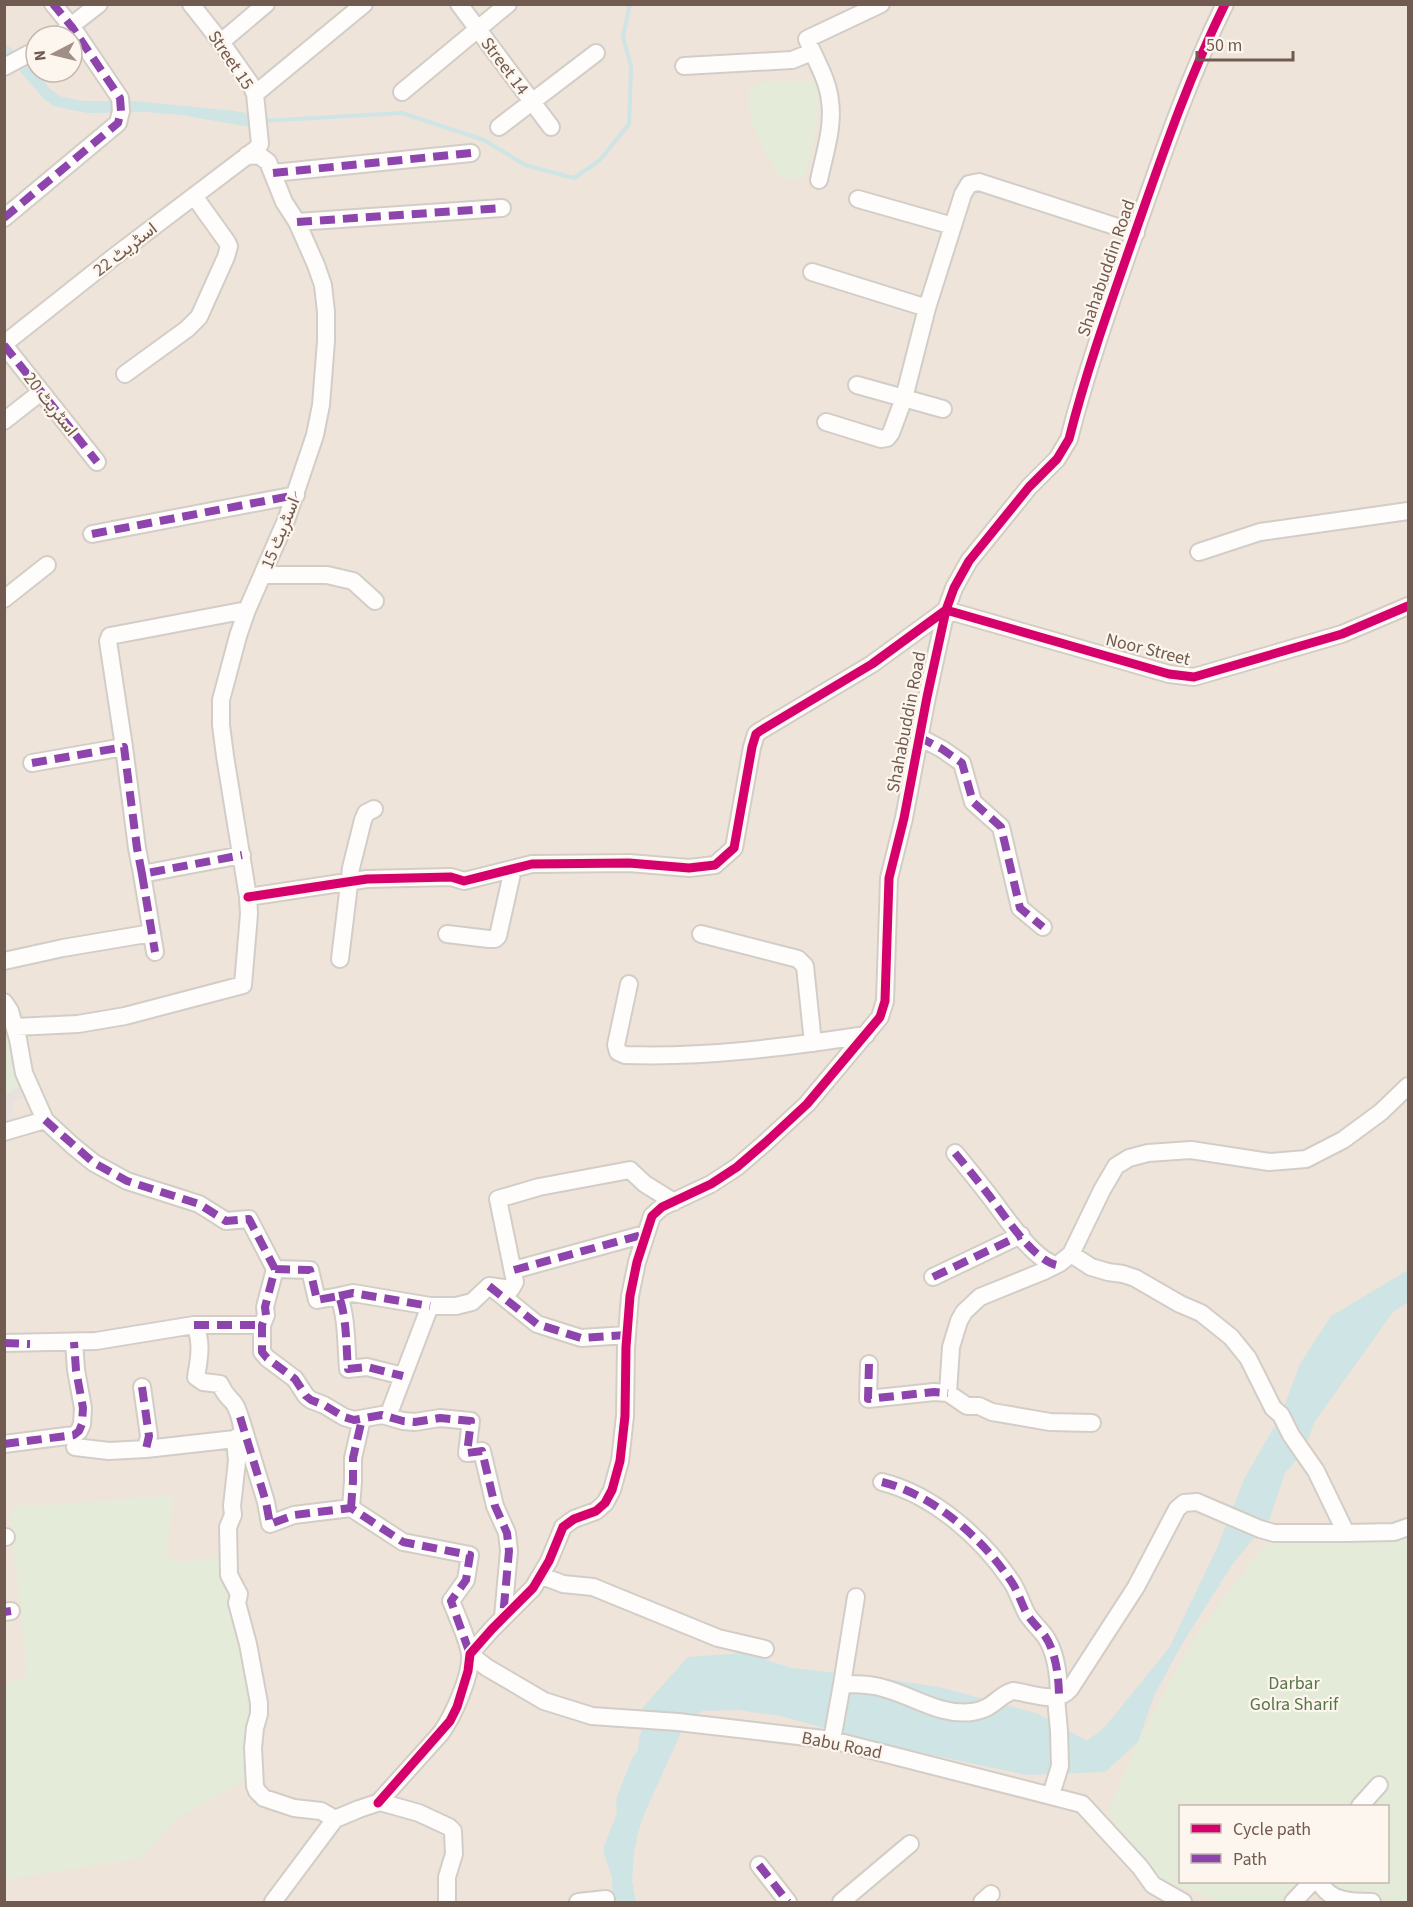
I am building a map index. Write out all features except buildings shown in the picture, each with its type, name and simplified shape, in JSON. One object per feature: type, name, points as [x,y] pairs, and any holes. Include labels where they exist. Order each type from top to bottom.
[{"type":"street","points":[[53,4],[62,24]]},
{"type":"street","points":[[74,24],[99,4]]},
{"type":"street","name":"Street 15","points":[[191,4],[221,42],[250,83],[255,94],[260,144],[247,155]]},
{"type":"street","points":[[221,42],[266,4]]},
{"type":"street","points":[[255,94],[364,4]]},
{"type":"street","name":"Street 14","points":[[459,4],[551,127]]},
{"type":"street","points":[[402,92],[508,4]]},
{"type":"street","points":[[819,180],[829,134],[831,102],[825,79],[807,39],[881,4]]},
{"type":"street","name":"Shahabuddin Road","points":[[470,1654],[542,1576],[563,1527],[574,1519],[596,1511],[605,1503],[612,1490],[620,1461],[625,1416],[627,1335],[634,1273],[652,1216],[662,1207],[711,1184],[737,1167],[766,1142],[807,1104],[880,1017],[885,1001],[889,878],[904,818],[946,610],[954,588],[969,561],[1029,487],[1058,459],[1069,439],[1116,287],[1176,115],[1225,4]]},
{"type":"street","points":[[684,66],[792,60],[812,52]]},
{"type":"street","points":[[499,127],[596,53]]},
{"type":"street","points":[[4,218],[118,123],[121,111],[120,98],[84,54]]},
{"type":"street","points":[[6,66],[24,56]]},
{"type":"street","points":[[273,174],[471,153]]},
{"type":"street","name":"اسٹریٹ 15","points":[[15,1027],[69,1024],[125,1016],[243,985],[248,897],[225,756],[221,700],[247,610],[296,495],[315,435],[326,341],[326,312],[316,265],[297,222],[284,202],[268,162],[263,158],[247,155]]},
{"type":"street","name":"اسٹریٹ 22","points":[[4,345],[247,155]]},
{"type":"street","points":[[826,422],[881,440],[891,433],[904,398],[927,308],[963,194],[969,184],[979,182],[1136,232]]},
{"type":"street","points":[[125,374],[187,329],[199,317],[226,257],[229,246],[227,242],[194,196]]},
{"type":"street","points":[[858,199],[953,226]]},
{"type":"street","points":[[297,222],[502,207]]},
{"type":"street","points":[[812,272],[927,308]]},
{"type":"street","name":"اسٹریٹ 20","points":[[4,345],[97,462]]},
{"type":"street","points":[[857,385],[943,409]]},
{"type":"street","points":[[4,421],[41,392]]},
{"type":"street","points":[[92,534],[296,495]]},
{"type":"street","points":[[1199,552],[1260,532],[1408,511]]},
{"type":"street","points":[[4,599],[46,565]]},
{"type":"street","points":[[263,575],[327,575],[353,581],[375,602]]},
{"type":"street","name":"Noor Street","points":[[946,610],[1169,674],[1194,677],[1342,634],[1408,606]]},
{"type":"street","points":[[155,952],[137,848],[108,641],[110,636],[247,610]]},
{"type":"street","points":[[248,897],[367,879],[451,877],[464,880],[532,864],[629,863],[689,868],[716,865],[734,848],[756,735],[808,701],[872,664],[946,610]]},
{"type":"street","points":[[919,737],[962,763],[973,802],[1001,827],[1020,908],[1043,927]]},
{"type":"street","points":[[32,763],[124,747]]},
{"type":"street","points":[[340,959],[349,882],[363,820],[366,813],[374,809]]},
{"type":"street","points":[[142,874],[242,855]]},
{"type":"street","points":[[447,934],[489,939],[498,936],[513,869]]},
{"type":"street","points":[[4,961],[63,948],[152,933]]},
{"type":"street","points":[[701,934],[798,959],[802,962],[805,966],[813,1043]]},
{"type":"street","points":[[629,984],[616,1045],[618,1052],[625,1055],[687,1056],[866,1035]]},
{"type":"street","points":[[4,1002],[10,1011],[15,1027],[24,1073],[45,1120],[94,1163],[127,1181],[199,1204],[226,1221],[249,1219],[275,1269],[262,1325],[262,1352],[295,1379],[306,1396],[344,1418],[354,1420],[388,1416],[415,1422],[440,1418],[471,1420],[466,1453],[482,1451],[495,1506],[507,1533],[509,1551],[503,1617]]},
{"type":"street","points":[[948,1393],[951,1347],[959,1321],[969,1305],[987,1293],[1056,1265],[1071,1254],[1116,1166],[1129,1158],[1191,1150],[1269,1162],[1306,1159],[1343,1140],[1381,1112],[1408,1086]]},
{"type":"street","points":[[4,1132],[45,1120]]},
{"type":"street","points":[[955,1153],[1021,1235],[1045,1260],[1056,1265]]},
{"type":"street","points":[[489,1286],[511,1289],[515,1282],[498,1199],[539,1187],[630,1170],[645,1184],[674,1202]]},
{"type":"street","points":[[514,1270],[645,1234]]},
{"type":"street","points":[[933,1277],[1021,1235]]},
{"type":"street","points":[[1071,1254],[1083,1263],[1099,1270],[1129,1275],[1213,1321],[1231,1337],[1248,1358],[1273,1408],[1281,1415],[1321,1481],[1346,1533]]},
{"type":"street","points":[[275,1269],[310,1270],[317,1300],[353,1293],[430,1306],[463,1305],[472,1302],[489,1286]]},
{"type":"street","points":[[489,1286],[537,1324],[580,1338],[627,1335]]},
{"type":"street","points":[[339,1296],[346,1334],[348,1369],[367,1367],[403,1376]]},
{"type":"street","points":[[388,1416],[430,1306]]},
{"type":"street","points":[[4,1343],[96,1341],[194,1325],[262,1325]]},
{"type":"street","points":[[194,1325],[198,1333],[199,1344],[196,1377],[203,1382],[220,1384],[226,1396],[232,1400],[240,1417],[266,1502],[270,1524],[294,1515],[351,1508],[403,1542],[470,1555],[466,1580],[451,1601],[470,1654],[468,1671],[457,1707],[450,1721],[378,1803],[335,1819],[273,1902]]},
{"type":"street","points":[[4,1444],[74,1435],[79,1431],[83,1408],[74,1342]]},
{"type":"street","points":[[869,1364],[868,1399],[934,1392],[948,1393],[967,1406],[979,1406],[992,1412],[1050,1422],[1092,1423]]},
{"type":"street","points":[[142,1387],[148,1436],[146,1449]]},
{"type":"street","points":[[75,1447],[109,1451],[235,1439],[243,1432],[240,1417]]},
{"type":"street","points":[[351,1508],[352,1458],[362,1419]]},
{"type":"street","points":[[235,1439],[237,1461],[233,1515],[228,1527],[229,1575],[239,1594],[237,1603],[258,1692],[259,1709],[253,1748],[255,1786],[264,1798],[294,1808],[321,1811],[335,1819]]},
{"type":"street","points":[[882,1482],[924,1498],[966,1530],[1011,1581],[1029,1617],[1047,1638],[1057,1672],[1060,1766],[1051,1795]]},
{"type":"street","points":[[841,1690],[868,1685],[882,1687],[936,1708],[960,1713],[983,1710],[992,1706],[1008,1692],[1013,1691],[1057,1698],[1066,1694],[1121,1612],[1152,1560],[1180,1504],[1197,1502],[1274,1533],[1394,1532],[1408,1527]]},
{"type":"street","points":[[542,1576],[562,1584],[592,1587],[718,1638],[765,1649]]},
{"type":"street","points":[[832,1740],[856,1598]]},
{"type":"street","name":"Babu Road","points":[[470,1654],[544,1701],[592,1716],[678,1722],[832,1740],[1082,1804],[1140,1867],[1153,1885],[1172,1898],[1183,1902]]},
{"type":"street","points":[[1361,1805],[1379,1785]]},
{"type":"street","points":[[378,1803],[419,1813],[453,1831],[454,1854],[447,1877],[447,1902]]},
{"type":"street","points":[[841,1902],[910,1844]]},
{"type":"street","points":[[759,1865],[788,1902]]},
{"type":"street","points":[[1293,1902],[1310,1883]]},
{"type":"street","points":[[1322,1883],[1332,1896],[1345,1900],[1372,1902]]},
{"type":"street","points":[[578,1902],[606,1899]]},
{"type":"shaded area","points":[[5,5],[1408,5],[1408,1902],[5,1902]]},
{"type":"shaded area","points":[[4,43],[24,59],[24,76],[11,61],[5,56]]},
{"type":"shaded area","points":[[31,84],[46,84],[62,97],[83,101],[135,101],[246,113],[250,127],[181,115],[146,112],[88,113],[54,106],[44,99]]},
{"type":"shaded area","points":[[20,1086],[26,1097],[13,1102],[15,1118],[5,1123],[5,1095]]},
{"type":"shaded area","points":[[1408,1270],[1408,1303],[1393,1312],[1315,1421],[1303,1452],[1285,1473],[1270,1518],[1232,1565],[1182,1644],[1154,1696],[1138,1742],[1105,1772],[1026,1775],[886,1745],[781,1716],[737,1710],[702,1711],[683,1728],[645,1812],[634,1853],[632,1880],[636,1902],[613,1902],[612,1878],[604,1846],[617,1813],[616,1800],[632,1758],[638,1750],[643,1727],[643,1707],[688,1657],[744,1653],[792,1668],[939,1687],[1039,1714],[1087,1741],[1104,1728],[1169,1648],[1218,1546],[1244,1479],[1281,1415],[1300,1364],[1331,1316]]},
{"type":"green space","points":[[812,81],[818,92],[818,100],[811,152],[805,173],[801,178],[788,180],[779,174],[760,141],[749,111],[749,90],[763,82]]},
{"type":"green space","points":[[4,1022],[16,1043],[22,1081],[20,1086],[5,1095]]},
{"type":"green space","points":[[174,1495],[166,1557],[182,1562],[223,1557],[248,1680],[247,1748],[250,1777],[176,1819],[142,1858],[5,1880],[5,1683],[23,1680],[27,1674],[11,1522],[12,1508],[21,1505]]},
{"type":"green space","name":"Darbar Golra Sharif","points":[[1408,1537],[1408,1901],[1326,1894],[1293,1886],[1278,1902],[1215,1902],[1159,1879],[1107,1812],[1138,1742],[1191,1642],[1253,1560],[1272,1539],[1394,1543]]},
{"type":"waterway","points":[[262,121],[402,113],[484,140],[525,165],[574,178],[600,160],[629,124],[631,67],[623,37],[630,4]]},
{"type":"marked path","points":[[4,218],[118,123],[121,111],[120,98],[72,27],[53,4]]},
{"type":"marked path","points":[[273,173],[471,153]]},
{"type":"marked path","points":[[297,222],[502,208]]},
{"type":"marked path","points":[[4,345],[97,462]]},
{"type":"marked path","points":[[92,534],[296,495]]},
{"type":"marked path","points":[[919,737],[962,763],[973,802],[1001,827],[1020,908],[1043,927]]},
{"type":"marked path","points":[[32,763],[124,747],[142,874],[242,855]]},
{"type":"marked path","points":[[142,874],[155,952]]},
{"type":"marked path","points":[[45,1120],[94,1163],[127,1181],[199,1204],[226,1221],[249,1219],[275,1269],[262,1325],[262,1352],[295,1379],[311,1400],[354,1420],[382,1415],[415,1422],[440,1418],[471,1421],[467,1453],[482,1451],[495,1506],[507,1533],[509,1551],[503,1617]]},
{"type":"marked path","points":[[955,1153],[1028,1245],[1037,1254],[1056,1265]]},
{"type":"marked path","points":[[514,1270],[645,1234]]},
{"type":"marked path","points":[[933,1277],[1021,1235]]},
{"type":"marked path","points":[[275,1269],[310,1270],[317,1300],[339,1296],[345,1323],[348,1369],[367,1367],[403,1376]]},
{"type":"marked path","points":[[489,1286],[537,1324],[581,1338],[627,1335]]},
{"type":"marked path","points":[[339,1296],[353,1293],[430,1306]]},
{"type":"marked path","points":[[194,1325],[262,1325]]},
{"type":"marked path","points":[[4,1444],[74,1435],[79,1431],[83,1408],[76,1370],[74,1342]]},
{"type":"marked path","points":[[4,1343],[30,1344]]},
{"type":"marked path","points":[[869,1364],[868,1399],[934,1392],[948,1393]]},
{"type":"marked path","points":[[142,1387],[149,1436],[146,1449]]},
{"type":"marked path","points":[[240,1417],[266,1502],[270,1524],[294,1515],[351,1508],[403,1542],[470,1555],[466,1580],[451,1601],[470,1654]]},
{"type":"marked path","points":[[351,1508],[353,1458],[362,1419]]},
{"type":"marked path","points":[[882,1482],[901,1488],[938,1508],[955,1520],[986,1549],[1013,1585],[1027,1614],[1049,1642],[1056,1666],[1059,1698]]},
{"type":"marked path","points":[[4,1612],[11,1611]]},
{"type":"marked path","points":[[759,1865],[788,1902]]},
{"type":"cycle path","points":[[378,1803],[450,1721],[457,1707],[468,1671],[470,1654],[533,1588],[549,1561],[563,1527],[574,1519],[596,1511],[605,1503],[612,1490],[620,1461],[625,1416],[626,1347],[630,1296],[637,1262],[652,1216],[662,1207],[711,1184],[737,1167],[766,1142],[807,1104],[880,1017],[885,1001],[889,878],[904,818],[946,610],[954,588],[969,561],[1029,487],[1057,459],[1069,439],[1100,334],[1156,172],[1188,87],[1225,4]]},
{"type":"cycle path","points":[[248,897],[367,879],[451,877],[464,881],[532,864],[629,863],[689,868],[715,865],[734,848],[756,734],[872,664],[946,610],[1169,674],[1194,677],[1342,634],[1408,606]]}]
